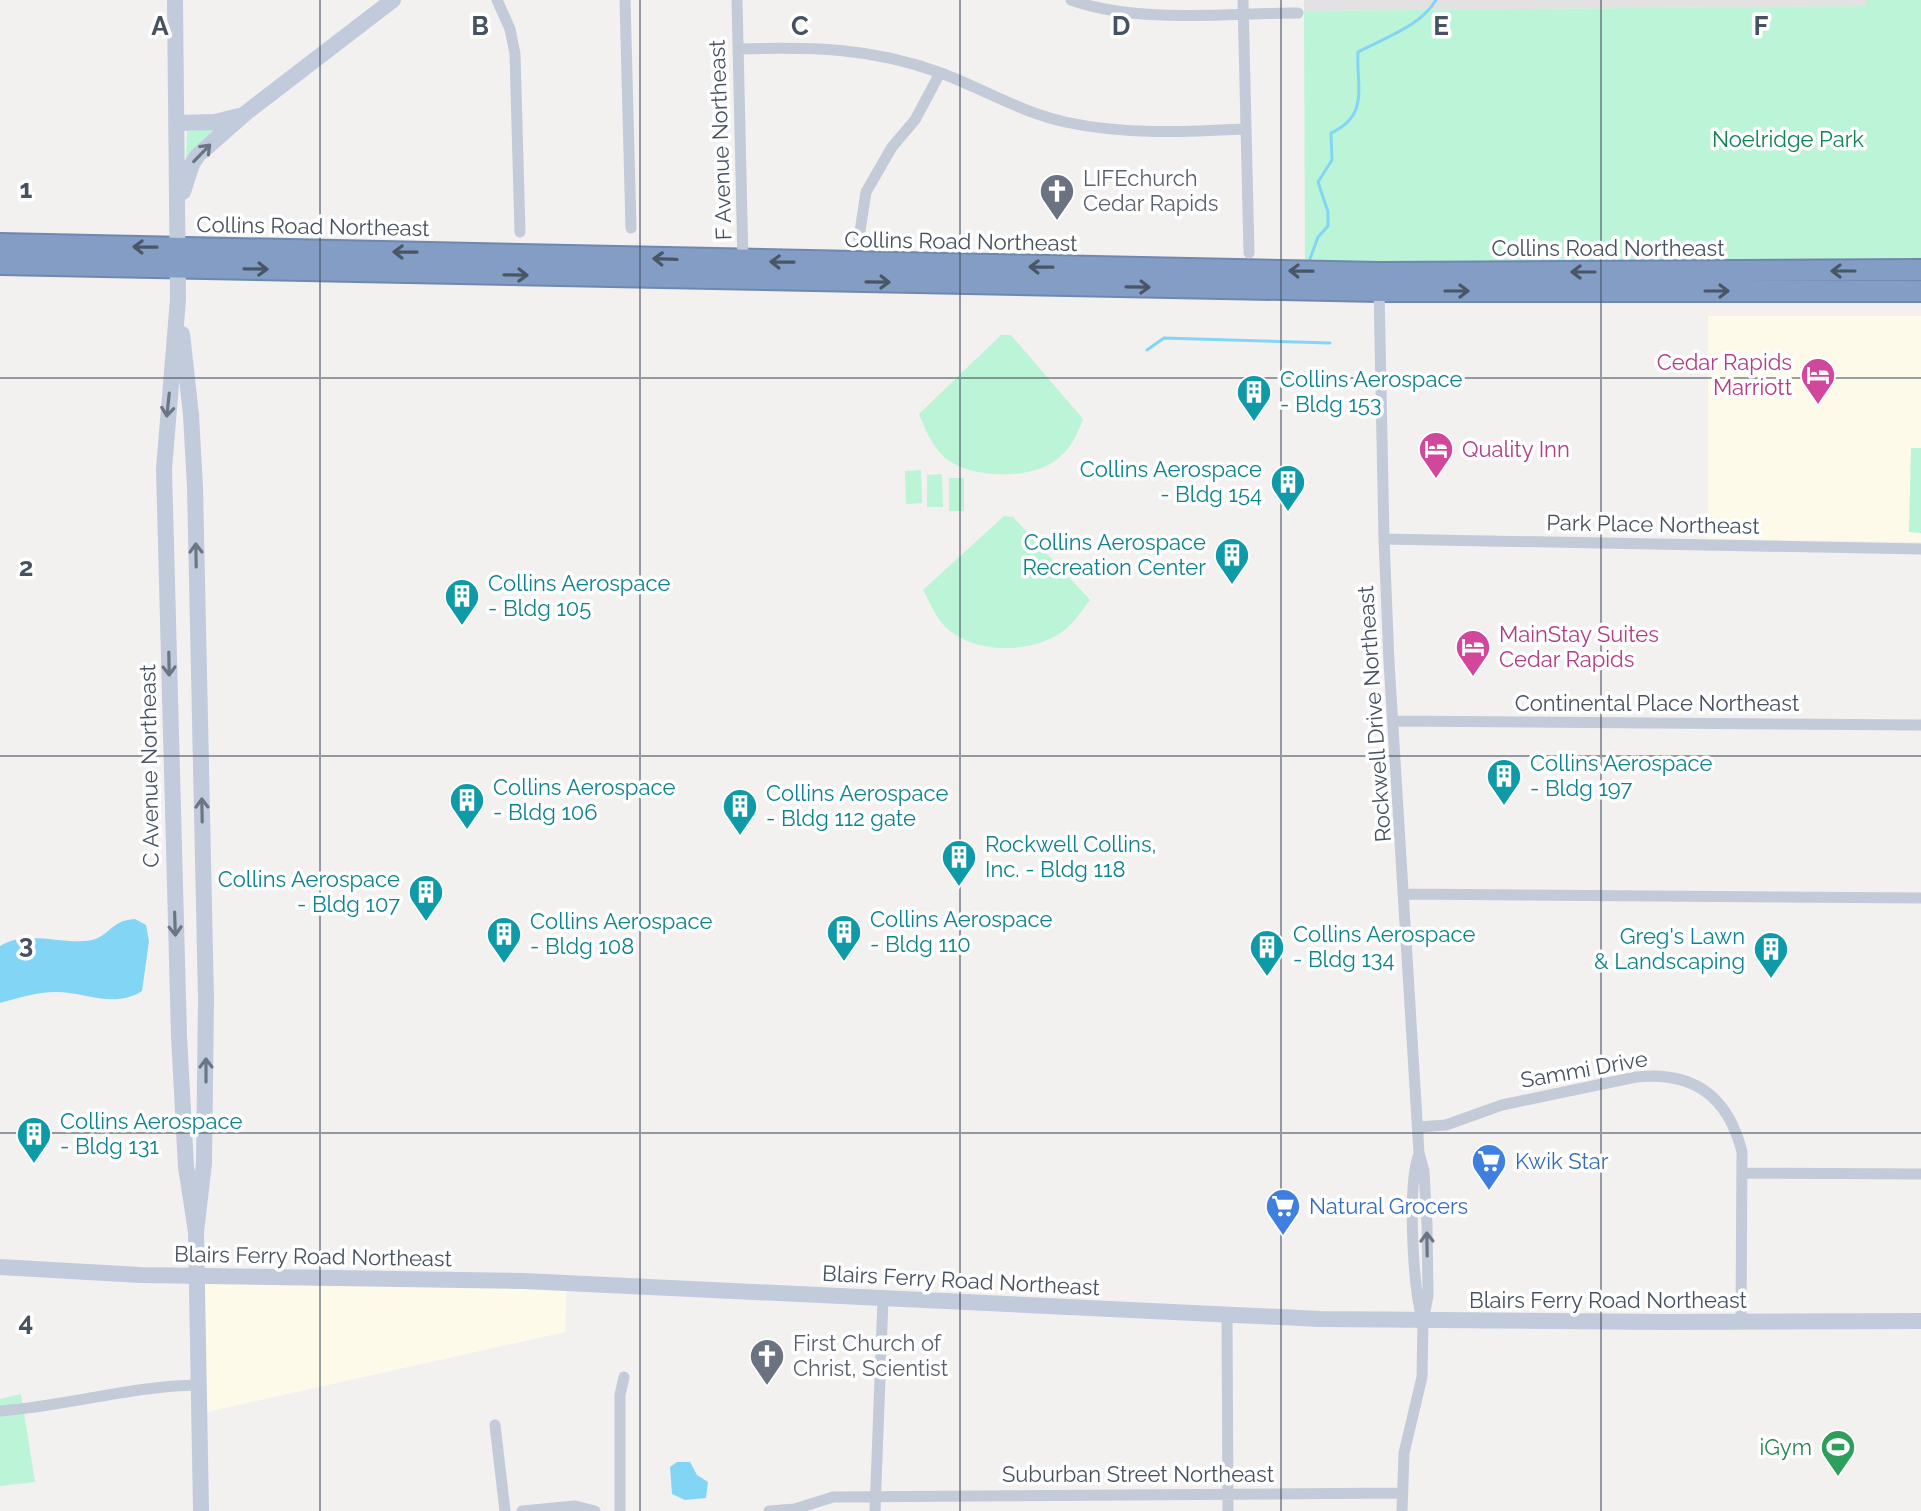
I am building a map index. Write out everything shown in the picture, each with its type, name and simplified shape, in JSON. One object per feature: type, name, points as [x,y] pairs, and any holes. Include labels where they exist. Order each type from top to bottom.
[{"type":"highway","name":"Collins Road Northeast","points":[[0,244],[178,258]]},
{"type":"highway","name":"Collins Road Northeast","points":[[0,264],[178,258],[1921,291]]},
{"type":"highway","name":"Collins Road Northeast","points":[[1379,282],[1921,270]]},
{"type":"main road","name":"C Avenue Northeast","points":[[175,0],[178,299],[164,469],[179,1036],[186,1167],[196,1232]]},
{"type":"main road","points":[[178,209],[192,164],[198,155],[247,112],[393,0]]},
{"type":"main road","points":[[178,123],[215,122],[247,112]]},
{"type":"main road","name":"C Avenue Northeast","points":[[178,299],[191,415],[195,487],[206,983],[204,1163],[196,1232],[201,1511]]},
{"type":"main road","name":"Blairs Ferry Road Northeast","points":[[0,1267],[196,1275],[524,1281],[1227,1315],[1423,1321],[1921,1321]]},
{"type":"street","points":[[497,0],[510,29],[515,54],[520,232]]},
{"type":"street","points":[[625,0],[631,228]]},
{"type":"street","name":"F Avenue Northeast","points":[[737,0],[744,270]]},
{"type":"street","points":[[1071,0],[1139,14],[1298,13]]},
{"type":"street","points":[[1243,0],[1249,253]]},
{"type":"street","points":[[738,49],[815,47],[849,50],[940,73],[1021,109],[1102,128],[1164,133],[1246,129]]},
{"type":"street","points":[[859,238],[866,192],[892,147],[915,120],[940,73]]},
{"type":"street","name":"Rockwell Drive Northeast","points":[[1379,282],[1384,539],[1419,1127],[1419,1153],[1413,1181],[1416,1296],[1423,1321],[1422,1377],[1404,1453],[1402,1511]]},
{"type":"street","name":"Park Place Northeast","points":[[1384,539],[1921,549]]},
{"type":"street","name":"Continental Place Northeast","points":[[1394,721],[1921,725]]},
{"type":"street","points":[[1405,894],[1921,898]]},
{"type":"street","name":"Sammi Drive","points":[[1419,1127],[1446,1125],[1502,1105],[1658,1075],[1679,1078],[1699,1087],[1728,1114],[1737,1132],[1743,1173],[1741,1322]]},
{"type":"street","points":[[1743,1173],[1921,1174]]},
{"type":"street","points":[[875,1511],[883,1299]]},
{"type":"street","points":[[1227,1315],[1228,1511]]},
{"type":"street","points":[[620,1511],[620,1395],[624,1377]]},
{"type":"street","points":[[0,1411],[41,1407],[151,1387],[197,1385]]},
{"type":"street","points":[[495,1425],[505,1511]]},
{"type":"street","name":"Suburban Street Northeast","points":[[769,1511],[795,1509],[827,1497],[1402,1493]]},
{"type":"street","points":[[522,1511],[575,1506],[595,1511]]},
{"type":"shaded area","points":[[1304,0],[1867,0],[1867,6],[1304,11]]},
{"type":"shaded area","points":[[1708,316],[1921,316],[1921,542],[1708,539]]},
{"type":"shaded area","points":[[196,1276],[567,1283],[565,1332],[198,1414]]},
{"type":"green space","name":"Noelridge Park","points":[[1867,0],[1921,0],[1921,270],[1305,271],[1304,11],[1866,6]]},
{"type":"green space","points":[[224,128],[186,163],[187,131]]},
{"type":"green space","points":[[1001,335],[1011,335],[1083,419],[1073,441],[1056,460],[1045,467],[1016,474],[983,473],[955,464],[936,448],[919,414]]},
{"type":"green space","points":[[1911,448],[1921,448],[1921,533],[1909,532]]},
{"type":"green space","points":[[921,470],[922,503],[906,504],[905,471]]},
{"type":"green space","points":[[942,474],[943,507],[927,507],[927,475]]},
{"type":"green space","points":[[949,478],[964,478],[964,511],[949,511]]},
{"type":"green space","points":[[1004,516],[1013,517],[1090,600],[1066,629],[1037,644],[1002,648],[968,641],[941,622],[923,590]]},
{"type":"green space","points":[[21,1394],[35,1482],[0,1486],[0,1399]]},
{"type":"water","points":[[135,919],[146,925],[149,941],[142,991],[121,999],[49,992],[0,1003],[0,946],[30,938],[93,940],[126,920]]},
{"type":"water","points":[[677,1462],[690,1462],[697,1475],[708,1482],[706,1498],[685,1500],[672,1494],[670,1467]]},
{"type":"waterway","points":[[1310,259],[1318,237],[1328,226],[1328,212],[1318,182],[1332,160],[1331,133],[1343,126],[1356,109],[1358,52],[1412,24],[1436,0]]},
{"type":"waterway","points":[[1147,350],[1164,338],[1330,343]]},
{"type":"place","name":"LIFEchurch Cedar Rapids","points":[[1057,222]]},
{"type":"place","name":"Cedar Rapids Marriott","points":[[1818,406]]},
{"type":"place","name":"Collins Aerospace - Bldg 153","points":[[1254,423]]},
{"type":"place","name":"Quality Inn","points":[[1436,480]]},
{"type":"place","name":"Collins Aerospace - Bldg 154","points":[[1288,513]]},
{"type":"place","name":"Collins Aerospace Recreation Center","points":[[1232,586]]},
{"type":"place","name":"Collins Aerospace - Bldg 105","points":[[462,627]]},
{"type":"place","name":"MainStay Suites Cedar Rapids","points":[[1473,678]]},
{"type":"place","name":"Collins Aerospace - Bldg 197","points":[[1504,807]]},
{"type":"place","name":"Collins Aerospace - Bldg 106","points":[[467,831]]},
{"type":"place","name":"Collins Aerospace - Bldg 112 gate","points":[[740,837]]},
{"type":"place","name":"Rockwell Collins, Inc. - Bldg 118","points":[[959,888]]},
{"type":"place","name":"Collins Aerospace - Bldg 107","points":[[426,923]]},
{"type":"place","name":"Collins Aerospace - Bldg 110","points":[[844,963]]},
{"type":"place","name":"Collins Aerospace - Bldg 108","points":[[504,965]]},
{"type":"place","name":"Collins Aerospace - Bldg 134","points":[[1267,978]]},
{"type":"place","name":"Greg's Lawn & Landscaping","points":[[1771,980]]},
{"type":"place","name":"Collins Aerospace - Bldg 131","points":[[34,1165]]},
{"type":"place","name":"Kwik Star","points":[[1489,1192]]},
{"type":"place","name":"Natural Grocers","points":[[1283,1237]]},
{"type":"place","name":"First Church of Christ, Scientist","points":[[767,1387]]},
{"type":"place","name":"iGym","points":[[1838,1478]]}]
